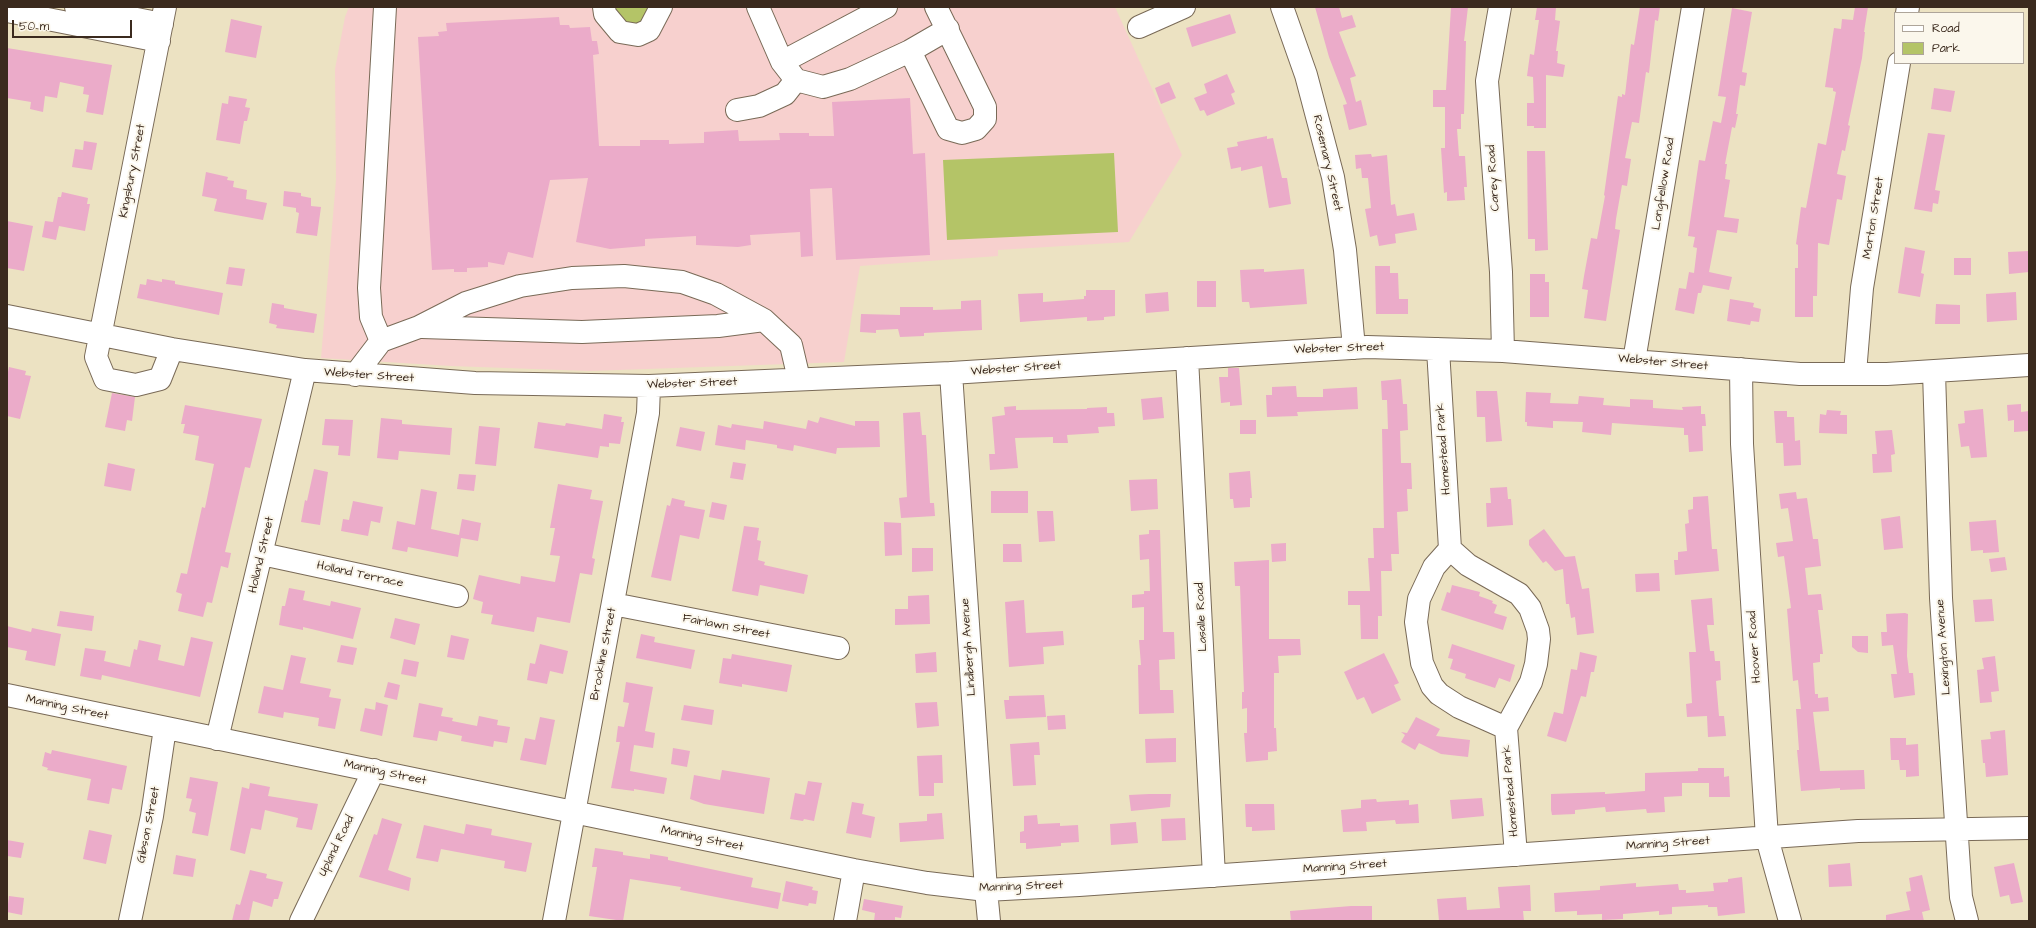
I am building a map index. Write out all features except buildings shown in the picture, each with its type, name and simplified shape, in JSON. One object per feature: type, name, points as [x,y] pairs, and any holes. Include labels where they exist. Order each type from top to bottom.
[{"type":"street","points":[[76,7],[162,24]]},
{"type":"street","points":[[381,341],[371,317],[369,293],[385,7]]},
{"type":"street","points":[[604,7],[606,14],[620,32],[638,36],[649,30],[661,7]]},
{"type":"street","points":[[758,7],[782,62],[796,80],[823,87],[850,80],[910,51],[948,29]]},
{"type":"street","points":[[782,62],[886,7]]},
{"type":"street","points":[[910,51],[948,129],[962,133],[976,129],[985,118],[985,106],[936,7]]},
{"type":"street","points":[[1139,27],[1184,7]]},
{"type":"street","name":"Rosemary Street","points":[[1282,7],[1306,75],[1333,177],[1345,250],[1354,348]]},
{"type":"street","name":"Carey Road","points":[[1500,7],[1487,81],[1501,272],[1503,351]]},
{"type":"street","name":"Longfellow Road","points":[[1634,361],[1693,7]]},
{"type":"street","points":[[7,11],[162,24]]},
{"type":"street","name":"Kingsbury Street","points":[[162,24],[96,357],[105,379],[136,386],[160,379],[172,349]]},
{"type":"street","name":"Morton Street","points":[[1855,373],[1862,288],[1899,64]]},
{"type":"street","points":[[738,110],[759,106],[785,94],[796,80]]},
{"type":"street","points":[[355,375],[381,341],[419,327],[466,302],[520,286],[572,278],[624,276],[682,282],[716,294],[764,320],[791,345],[800,380]]},
{"type":"street","name":"Webster Street","points":[[7,316],[172,349],[305,370],[475,383],[649,386],[800,380],[951,373],[1354,348],[1503,351],[1800,374],[1934,372],[2029,365]]},
{"type":"street","points":[[419,327],[472,327],[582,332],[718,326],[764,320]]},
{"type":"street","name":"Homestead Park","points":[[1438,349],[1450,549],[1468,565],[1518,594],[1526,601],[1535,618],[1539,639],[1536,664],[1531,682],[1506,728],[1516,855]]},
{"type":"street","name":"Lasalle Road","points":[[1187,358],[1214,876]]},
{"type":"street","name":"Hoover Road","points":[[1741,369],[1742,444],[1767,838],[1790,921]]},
{"type":"street","name":"Holland Street","points":[[217,739],[305,370]]},
{"type":"street","name":"Lexington Avenue","points":[[1934,372],[1940,598],[1961,897],[1968,921]]},
{"type":"street","name":"Lindbergh Avenue","points":[[951,373],[986,890],[990,921]]},
{"type":"street","name":"Brookline Street","points":[[554,921],[648,413],[649,386]]},
{"type":"street","name":"Homestead Park","points":[[1450,549],[1434,567],[1419,599],[1416,622],[1422,664],[1426,675],[1439,694],[1459,707],[1506,728]]},
{"type":"street","name":"Holland Terrace","points":[[262,554],[457,596]]},
{"type":"street","name":"Fairlawn Street","points":[[613,604],[838,648]]},
{"type":"street","name":"Manning Street","points":[[7,695],[854,870],[927,883],[986,890],[1214,876],[1858,831],[2029,828]]},
{"type":"street","name":"Gibson Street","points":[[130,921],[152,816],[165,728]]},
{"type":"street","name":"Upland Road","points":[[301,921],[374,770]]},
{"type":"street","points":[[845,921],[854,870]]},
{"type":"shaded area","points":[[349,7],[1115,7],[1182,155],[1129,242],[998,250],[998,256],[860,266],[844,362],[590,371],[451,366],[321,358],[336,180],[335,69],[345,17]]},
{"type":"green space","points":[[616,7],[653,7],[651,17],[631,28],[616,11]]},
{"type":"green space","points":[[1114,153],[1118,232],[947,240],[943,160]]}]
